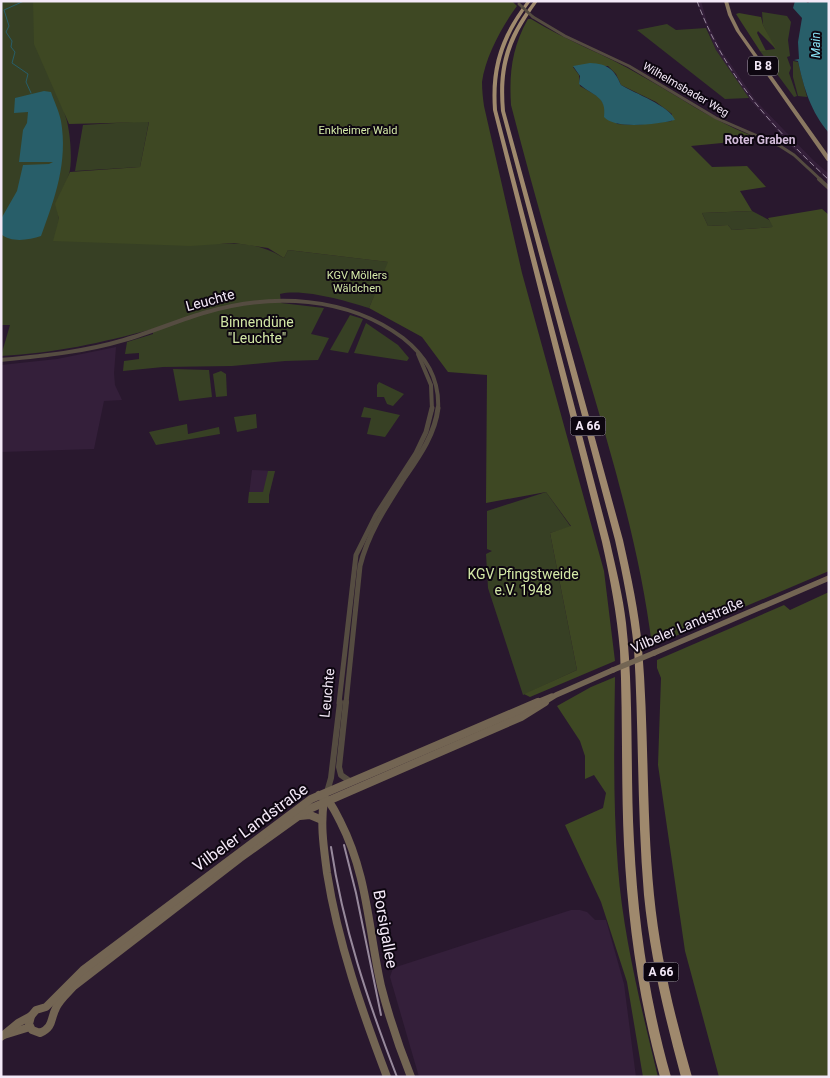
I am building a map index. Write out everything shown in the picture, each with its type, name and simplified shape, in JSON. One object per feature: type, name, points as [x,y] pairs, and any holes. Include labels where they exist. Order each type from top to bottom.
[{"type":"highway","name":"A 66","points":[[536,1],[523,18],[508,47],[500,85],[502,111],[609,503],[631,595],[638,648],[643,805],[649,897],[666,996],[687,1077]]},
{"type":"highway","name":"A 66","points":[[524,3],[500,47],[494,72],[494,110],[606,542],[617,592],[622,624],[626,694],[627,784],[632,891],[640,956],[666,1077]]},
{"type":"main road","name":"B 8","points":[[728,1],[736,28],[829,160]]},
{"type":"main road","name":"B 8","points":[[728,1],[739,28],[828,154]]},
{"type":"main road","name":"Vilbeler Landstraße","points":[[2,1036],[30,1027],[37,1033],[47,1030],[53,1023],[50,1010],[66,985],[83,970],[323,797],[351,782],[539,700],[556,695],[829,578]]},
{"type":"main road","name":"Vilbeler Landstraße","points":[[50,1010],[89,974],[323,797],[521,717],[556,695]]},
{"type":"main road","points":[[323,797],[322,820],[329,884],[355,985],[387,1077]]},
{"type":"main road","name":"Borsigallee","points":[[323,797],[356,855],[385,1000],[397,1042],[410,1077]]},
{"type":"main road","points":[[298,817],[310,815],[322,820]]},
{"type":"main road","name":"Vilbeler Landstraße","points":[[2,1036],[40,1008],[50,1010]]},
{"type":"main road","points":[[30,1027],[31,1016]]},
{"type":"street","name":"Wilhelmsbader Weg","points":[[516,1],[524,3],[533,17],[567,37],[629,66],[716,118],[769,140],[795,156],[829,188]]},
{"type":"street","name":"Leuchte","points":[[1,360],[51,355],[100,346],[221,308],[252,302],[280,300],[322,304],[359,313],[395,332],[417,351],[436,396],[437,415],[430,435],[370,537],[362,556],[336,759],[323,797]]},
{"type":"street","name":"Leuchte","points":[[336,759],[339,772],[351,782]]},
{"type":"shaded area","points":[[696,1],[701,1],[707,22],[721,50],[756,101],[829,174],[829,181],[793,148],[750,100],[716,50]]},
{"type":"shaded area","points":[[116,347],[115,385],[122,400],[104,401],[94,449],[1,452],[1,365],[57,359]]},
{"type":"shaded area","points":[[252,470],[275,471],[269,503],[248,503]]},
{"type":"shaded area","points":[[571,910],[587,912],[595,920],[606,920],[624,984],[636,1077],[419,1077],[390,977],[393,968]]},
{"type":"green space","points":[[1,1],[45,1],[70,144],[71,161],[69,174],[58,200],[59,219],[218,244],[253,245],[284,258],[288,250],[389,262],[369,308],[312,294],[280,294],[281,303],[324,308],[311,334],[329,338],[318,360],[232,366],[163,367],[123,371],[124,361],[139,359],[139,353],[125,354],[127,342],[153,334],[153,329],[78,347],[1,356],[10,325],[1,325]]},
{"type":"green space","name":"Enkheimer Wald","points":[[33,1],[512,1],[517,6],[490,53],[482,82],[484,106],[522,273],[604,571],[615,661],[530,697],[524,694],[577,670],[550,533],[571,526],[546,492],[486,503],[487,375],[448,372],[422,337],[369,308],[388,262],[288,250],[284,258],[268,248],[234,243],[191,246],[53,241],[59,219],[55,204],[70,172],[140,167],[149,122],[69,124],[34,44]]},
{"type":"green space","points":[[762,12],[787,16],[791,22],[788,40],[790,56],[787,57],[791,68],[789,73],[797,96],[794,97],[760,51],[775,49],[763,25]]},
{"type":"green space","points":[[736,14],[761,17],[763,25],[776,49],[758,31],[757,33],[766,51],[760,51]]},
{"type":"green space","points":[[528,19],[531,19],[627,67],[708,115],[750,135],[722,143],[691,146],[712,167],[747,166],[766,187],[740,191],[752,211],[702,213],[708,226],[728,225],[732,230],[773,227],[768,218],[822,209],[829,215],[829,571],[652,646],[647,609],[624,501],[511,105],[511,71],[515,50]],"holes":[[[608,66],[616,74],[621,85],[656,102],[672,114],[672,121],[635,125],[617,124],[599,97],[580,86],[579,75],[573,67]]]},
{"type":"green space","points":[[667,24],[676,30],[706,28],[716,50],[749,98],[725,99],[637,30]]},
{"type":"green space","points":[[793,61],[798,62],[807,97],[798,96],[793,77]]},
{"type":"green space","points":[[149,121],[140,167],[75,171],[83,125]]},
{"type":"green space","points":[[752,211],[769,220],[774,227],[732,230],[728,225],[708,226],[702,213]]},
{"type":"green space","points":[[350,315],[363,319],[348,353],[330,350]]},
{"type":"green space","points":[[366,323],[398,345],[409,358],[407,361],[354,353]]},
{"type":"green space","points":[[173,369],[209,370],[212,397],[179,401]]},
{"type":"green space","points":[[221,371],[226,374],[227,396],[216,397],[213,374]]},
{"type":"green space","points":[[379,382],[404,394],[393,406],[387,404],[384,397],[377,397],[377,385]]},
{"type":"green space","points":[[364,407],[400,415],[385,437],[367,434],[371,418],[361,417]]},
{"type":"green space","points":[[256,414],[257,428],[237,432],[234,417]]},
{"type":"green space","points":[[187,424],[188,434],[219,427],[220,434],[156,445],[149,432]]},
{"type":"green space","points":[[268,471],[275,471],[269,503],[248,503],[249,492],[263,492]]},
{"type":"green space","name":"KGV Pfingstweide e.V. 1948","points":[[546,492],[571,527],[550,533],[577,670],[523,695],[488,588],[486,554],[492,551],[487,549],[487,511]]},
{"type":"green space","points":[[829,592],[829,1077],[719,1077],[685,951],[658,765],[661,678],[657,668],[657,660],[784,605],[790,610]]},
{"type":"green space","points":[[615,677],[616,844],[620,894],[634,973],[658,1077],[643,1077],[627,982],[601,902],[565,825],[603,808],[606,793],[594,775],[585,779],[585,756],[580,741],[557,706],[591,687]]},
{"type":"water","name":"Main","points":[[795,1],[805,1],[808,3],[810,1],[829,1],[829,133],[817,117],[806,91],[798,61],[794,60],[799,59],[798,42],[802,18],[793,8]]},
{"type":"water","points":[[590,63],[610,68],[621,85],[659,105],[672,115],[675,120],[627,125],[617,124],[604,117],[601,100],[579,84],[580,76],[573,66]]},
{"type":"water","points":[[44,91],[51,92],[61,121],[63,151],[59,180],[41,236],[26,239],[10,239],[1,234],[1,219],[17,191],[23,165],[49,164],[53,162],[19,162],[23,130],[27,123],[28,112],[14,113],[15,98]]},
{"type":"waterway","points":[[24,1],[4,10],[9,26],[6,32],[12,41],[11,47],[15,52],[12,63],[28,74],[26,82],[31,93]]},
{"type":"tram line","points":[[344,845],[356,893],[381,1015]]},
{"type":"tram line","points":[[331,847],[342,906],[358,964],[376,1021],[397,1077]]},
{"type":"railway","points":[[697,1],[721,53],[752,98],[769,120],[829,180]]},
{"type":"district","name":"Roter Graben","points":[[760,140]]},
{"type":"park label","name":"KGV Möllers Wäldchen","points":[[357,281]]},
{"type":"park label","name":"Binnendüne \"Leuchte\"","points":[[257,330]]}]
